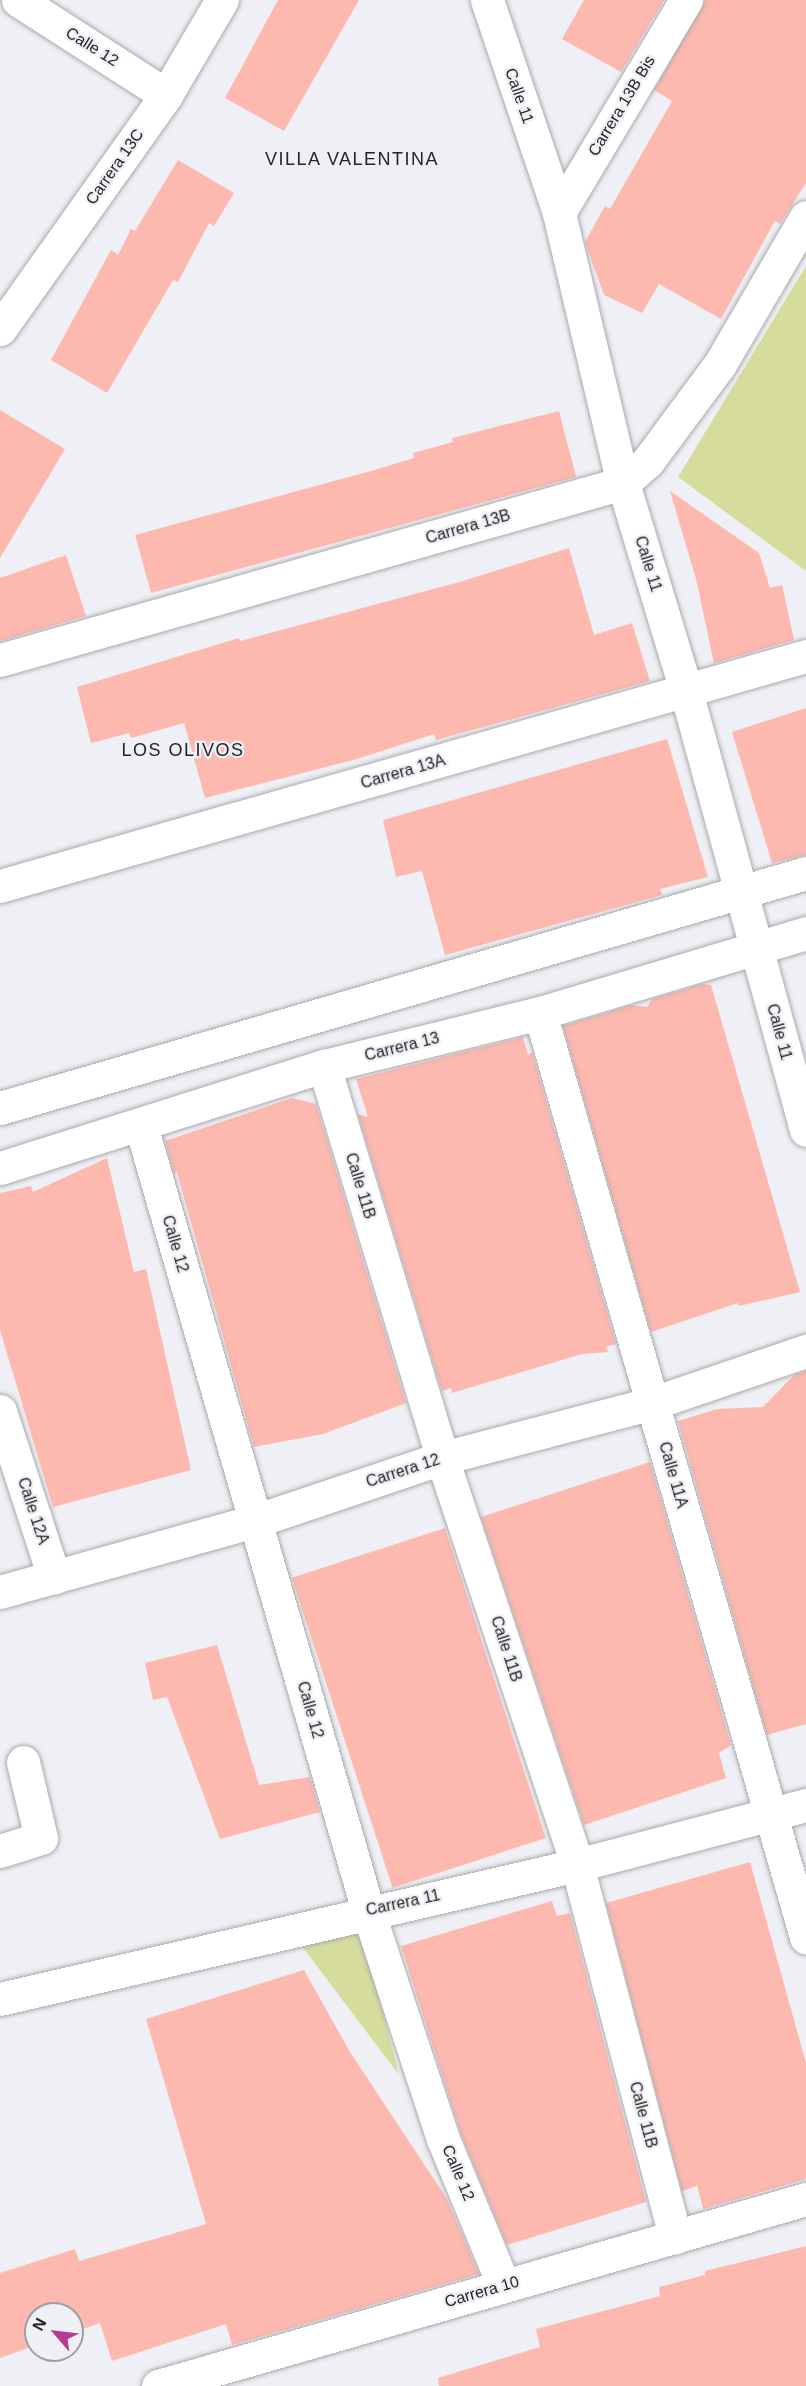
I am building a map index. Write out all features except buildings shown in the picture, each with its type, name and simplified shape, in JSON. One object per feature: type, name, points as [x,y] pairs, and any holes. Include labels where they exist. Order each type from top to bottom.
[{"type":"street","name":"Calle 12","points":[[18,0],[166,94]]},
{"type":"street","name":"Carrera 13C","points":[[0,329],[166,94],[222,0]]},
{"type":"street","name":"Calle 11","points":[[487,0],[559,213],[623,483],[686,691],[806,1130]]},
{"type":"street","name":"Carrera 13B Bis","points":[[559,213],[686,0]]},
{"type":"street","name":"Carrera 13B","points":[[0,660],[623,483],[648,461],[720,364],[806,217]]},
{"type":"street","name":"Carrera 13A","points":[[0,886],[806,656]]},
{"type":"street","points":[[0,1108],[806,873]]},
{"type":"street","name":"Carrera 13","points":[[0,1168],[141,1126],[324,1066],[540,1013],[806,933]]},
{"type":"street","name":"Calle 11A","points":[[540,1013],[806,1938]]},
{"type":"street","name":"Calle 11B","points":[[324,1066],[442,1458],[577,1865],[675,2236]]},
{"type":"street","name":"Calle 12","points":[[141,1126],[368,1911],[443,2139],[504,2286]]},
{"type":"street","name":"Carrera 12","points":[[0,1592],[255,1521],[442,1458],[653,1403],[806,1351]]},
{"type":"street","name":"Calle 12A","points":[[0,1411],[54,1577]]},
{"type":"street","points":[[0,1851],[41,1838],[23,1762]]},
{"type":"street","name":"Carrera 11","points":[[0,1999],[368,1911],[577,1865],[806,1805]]},
{"type":"street","name":"Carrera 10","points":[[158,2386],[806,2199]]},
{"type":"green space","points":[[806,266],[806,571],[678,477]]},
{"type":"green space","points":[[361,1928],[399,2075],[301,1945]]},
{"type":"district","name":"VILLA VALENTINA","points":[[352,159]]},
{"type":"district","name":"LOS OLIVOS","points":[[183,750]]}]
